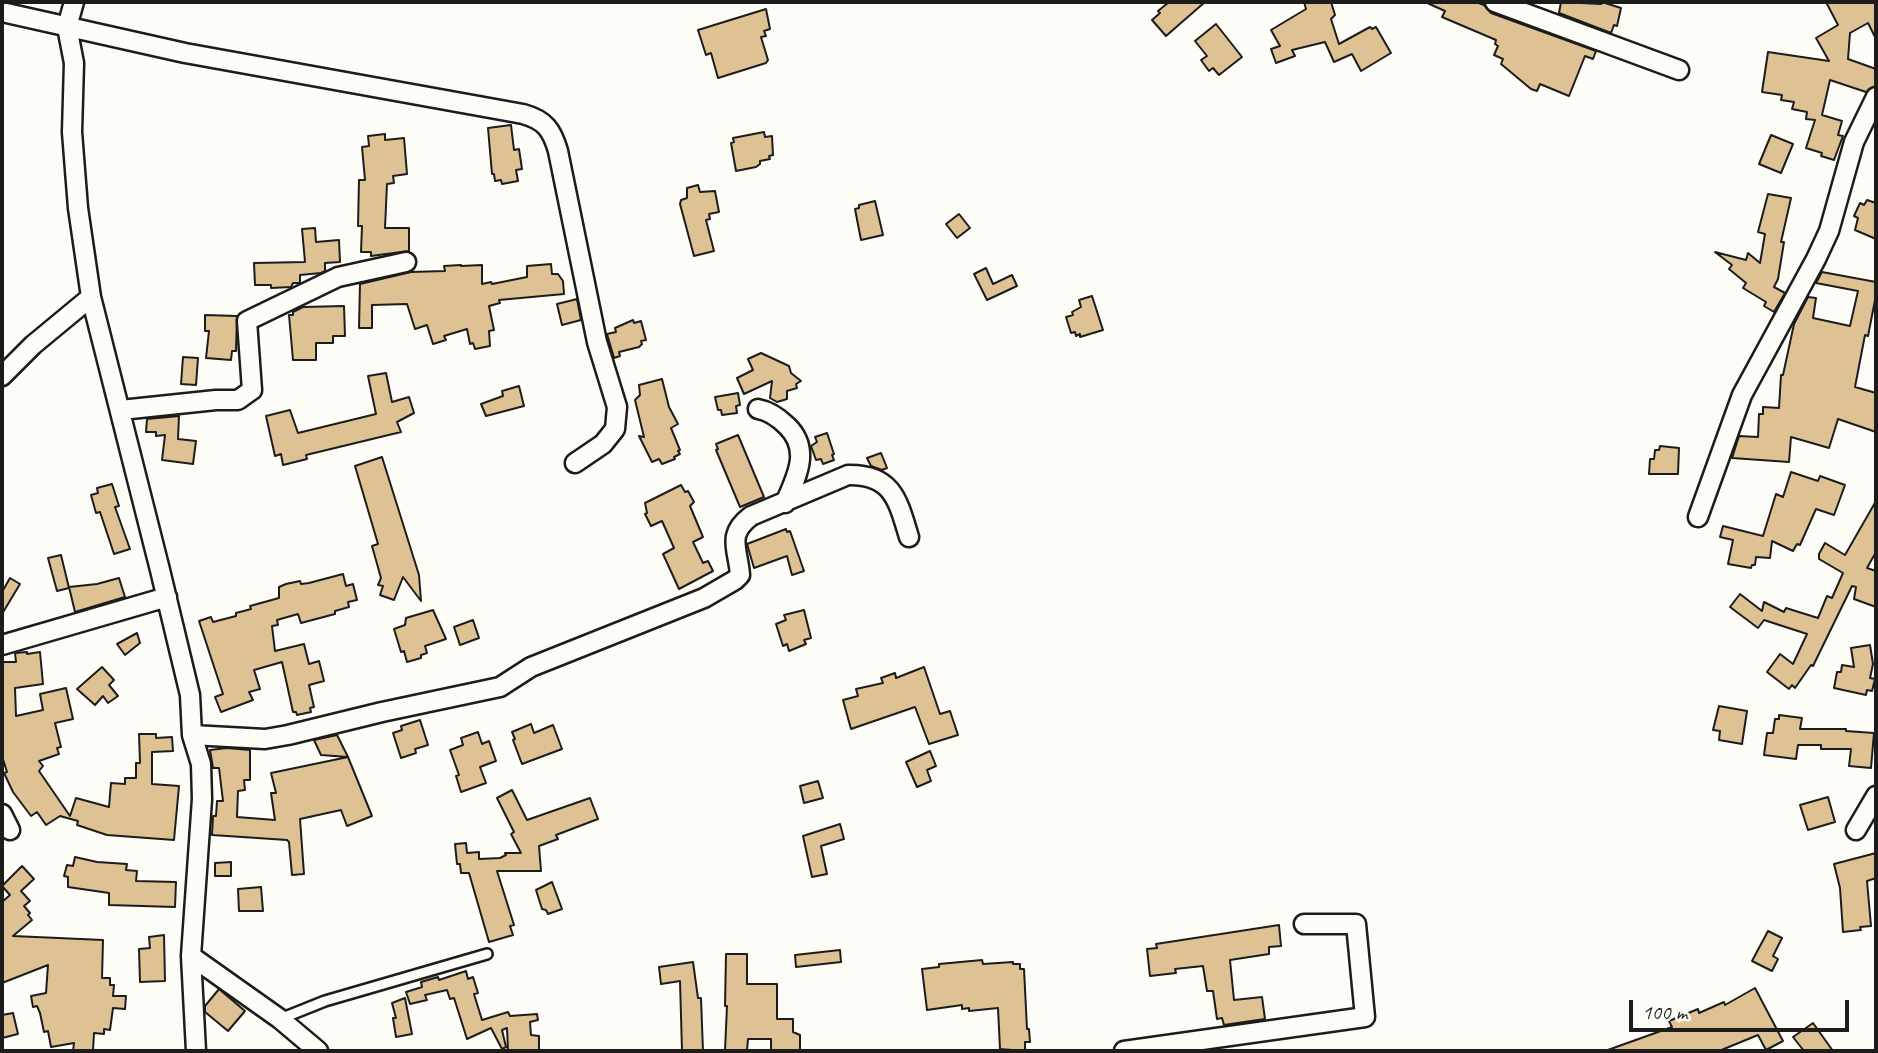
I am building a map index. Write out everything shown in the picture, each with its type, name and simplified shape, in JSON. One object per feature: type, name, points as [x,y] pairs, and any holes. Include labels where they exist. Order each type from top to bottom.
[{"type":"street","points":[[74,2],[67,27],[74,63],[72,132],[91,297],[167,597],[190,695],[192,735],[201,764],[202,799],[191,956],[196,1051]]},
{"type":"street","points":[[1495,2],[1679,70]]},
{"type":"street","points":[[2,12],[185,53],[523,114],[548,125],[558,152],[597,342],[617,407],[615,429],[603,444],[575,463]]},
{"type":"street","points":[[1698,517],[1742,395],[1829,231],[1854,142],[1876,97]]},
{"type":"street","points":[[121,410],[237,400],[252,390],[247,321],[338,277],[405,262]]},
{"type":"street","points":[[2,376],[33,345],[91,297]]},
{"type":"street","points":[[758,409],[771,414],[796,434],[802,453],[800,468],[785,503]]},
{"type":"street","points":[[192,735],[265,739],[288,736],[382,712],[500,687],[531,667],[704,598],[735,580],[740,575],[734,541],[739,525],[751,516],[848,475],[863,475],[891,489],[909,537]]},
{"type":"street","points":[[2,645],[167,597]]},
{"type":"street","points":[[1856,830],[1876,796]]},
{"type":"street","points":[[2,814],[10,830]]},
{"type":"street","points":[[1124,1051],[1365,1017],[1356,924],[1304,924]]},
{"type":"street","points":[[191,956],[280,1019],[318,1051]]},
{"type":"lane","points":[[280,1019],[325,1001],[487,954]]},
{"type":"building","points":[[1169,2],[1205,2],[1166,36],[1152,20]]},
{"type":"building","points":[[1304,2],[1331,2],[1335,15],[1331,19],[1339,44],[1370,27],[1376,27],[1391,53],[1361,71],[1352,54],[1334,62],[1325,42],[1292,50],[1295,56],[1276,63],[1271,49],[1280,46],[1271,30],[1306,9]]},
{"type":"building","points":[[1425,2],[1476,2],[1484,5],[1491,13],[1596,51],[1593,59],[1585,56],[1569,96],[1540,84],[1537,91],[1501,64],[1503,59],[1494,55],[1498,46],[1495,44],[1496,40],[1442,17],[1445,11]]},
{"type":"building","points":[[1561,2],[1602,2],[1621,8],[1617,26],[1614,25],[1611,33],[1559,13]]},
{"type":"building","points":[[1826,2],[1876,2],[1876,39],[1868,23],[1850,33],[1848,59],[1876,69],[1876,86],[1866,92],[1830,80],[1822,115],[1842,121],[1838,135],[1843,136],[1834,160],[1806,148],[1815,120],[1806,119],[1807,112],[1792,109],[1794,102],[1781,100],[1782,95],[1762,92],[1768,52],[1829,61],[1816,38],[1838,25]]},
{"type":"building","points":[[766,9],[770,29],[764,31],[766,36],[761,37],[768,60],[766,63],[718,78],[711,53],[706,55],[698,30]]},
{"type":"building","points":[[1216,24],[1242,57],[1219,75],[1213,68],[1209,71],[1201,60],[1207,56],[1195,41]]},
{"type":"building","points":[[511,125],[514,150],[519,149],[522,169],[516,170],[518,181],[502,184],[501,180],[495,181],[492,174],[488,128]]},
{"type":"building","points":[[764,132],[765,137],[772,136],[773,155],[769,156],[770,159],[760,161],[756,167],[736,171],[731,143],[734,142],[733,138]]},
{"type":"building","points":[[385,134],[385,140],[404,138],[407,174],[393,176],[394,183],[387,184],[385,228],[409,228],[409,251],[371,256],[371,252],[361,252],[362,226],[358,226],[359,180],[365,180],[362,147],[369,146],[368,136]]},
{"type":"building","points":[[1771,135],[1793,144],[1781,173],[1759,164]]},
{"type":"building","points":[[698,185],[700,192],[715,191],[719,212],[709,214],[710,219],[706,220],[714,251],[694,256],[680,204],[681,200],[687,198],[687,188]]},
{"type":"building","points":[[1768,194],[1791,198],[1781,242],[1784,242],[1778,279],[1774,287],[1785,293],[1774,312],[1764,306],[1766,302],[1743,288],[1746,283],[1729,269],[1732,265],[1715,252],[1746,260],[1748,253],[1760,263],[1765,234],[1758,232]]},
{"type":"building","points":[[1867,200],[1876,203],[1876,239],[1855,230],[1858,218],[1854,216],[1860,203],[1864,205]]},
{"type":"building","points":[[875,201],[883,235],[861,240],[855,209],[859,208],[859,205]]},
{"type":"building","points":[[959,214],[970,228],[957,238],[946,224]]},
{"type":"building","points":[[315,228],[316,242],[339,240],[340,262],[325,263],[325,271],[321,273],[300,275],[300,283],[293,283],[291,287],[271,288],[271,285],[255,285],[254,263],[305,262],[302,229]]},
{"type":"building","points":[[551,264],[552,274],[558,274],[563,281],[564,294],[499,300],[500,303],[489,306],[494,330],[489,331],[490,346],[475,349],[473,343],[470,344],[467,329],[444,336],[446,340],[433,344],[427,325],[415,329],[407,304],[372,305],[372,328],[359,328],[360,284],[411,272],[445,271],[444,266],[482,265],[482,284],[492,284],[527,277],[527,266]]},
{"type":"building","points":[[986,268],[993,284],[1012,275],[1017,286],[987,300],[974,274]]},
{"type":"building","points":[[1822,272],[1876,282],[1868,336],[1865,335],[1855,387],[1876,393],[1876,432],[1838,419],[1829,448],[1791,437],[1789,462],[1732,458],[1739,436],[1758,437],[1759,414],[1763,414],[1763,407],[1779,408],[1781,375],[1794,324],[1808,297],[1816,298],[1813,318],[1850,326],[1858,291],[1816,283]]},
{"type":"building","points":[[1092,296],[1103,330],[1076,336],[1075,332],[1071,333],[1066,317],[1073,315],[1072,312],[1081,307],[1079,300]]},
{"type":"building","points":[[577,299],[581,320],[562,325],[557,304]]},
{"type":"building","points":[[344,306],[345,336],[333,336],[333,343],[316,343],[316,360],[293,360],[289,315],[303,307]]},
{"type":"building","points":[[205,315],[237,316],[236,351],[232,351],[231,360],[206,358],[209,331],[205,331]]},
{"type":"building","points":[[633,320],[634,323],[641,321],[646,340],[641,341],[639,347],[619,352],[620,356],[614,358],[607,334],[616,332],[615,328]]},
{"type":"building","points":[[761,353],[789,366],[791,373],[801,381],[796,384],[797,388],[787,391],[787,399],[777,402],[770,398],[772,381],[744,394],[737,378],[753,370],[748,359]]},
{"type":"building","points":[[183,357],[198,358],[196,385],[181,384]]},
{"type":"building","points":[[386,373],[392,402],[409,397],[414,413],[397,422],[401,432],[306,455],[307,459],[283,465],[281,454],[275,456],[266,416],[290,410],[298,433],[376,414],[368,376]]},
{"type":"building","points":[[662,379],[669,407],[678,424],[671,428],[680,454],[662,464],[659,459],[652,462],[639,436],[644,437],[635,400],[640,395],[639,385]]},
{"type":"building","points":[[519,386],[524,406],[486,416],[481,404],[503,396],[502,391]]},
{"type":"building","points":[[738,393],[740,405],[736,406],[737,413],[722,415],[715,397]]},
{"type":"building","points":[[179,416],[178,439],[196,441],[193,464],[162,460],[165,435],[156,436],[156,432],[146,432],[147,419]]},
{"type":"building","points":[[827,433],[834,460],[823,464],[821,459],[816,460],[811,446],[817,442],[815,437]]},
{"type":"building","points":[[738,435],[764,497],[740,507],[716,450],[716,444]]},
{"type":"building","points":[[1660,446],[1679,448],[1678,474],[1649,474],[1650,459],[1654,459],[1655,450],[1659,450]]},
{"type":"building","points":[[881,453],[887,468],[882,470],[871,466],[867,458]]},
{"type":"building","points":[[382,457],[419,575],[421,601],[403,577],[394,600],[380,595],[383,586],[378,585],[381,578],[372,546],[378,544],[355,466]]},
{"type":"building","points":[[1791,472],[1818,481],[1820,476],[1845,485],[1834,515],[1816,509],[1800,545],[1797,544],[1793,551],[1772,541],[1770,558],[1756,557],[1755,565],[1751,568],[1728,564],[1733,540],[1720,537],[1723,526],[1763,536],[1776,494],[1783,497]]},
{"type":"building","points":[[112,484],[119,506],[115,507],[130,549],[114,554],[100,512],[96,513],[91,495],[98,493],[97,488]]},
{"type":"building","points":[[681,485],[694,502],[690,506],[703,537],[693,542],[703,563],[708,561],[713,571],[679,589],[663,554],[674,548],[662,521],[651,526],[645,514],[645,503]]},
{"type":"building","points":[[1876,501],[1876,552],[1867,568],[1876,571],[1876,607],[1854,599],[1856,587],[1852,586],[1813,666],[1811,665],[1795,688],[1792,685],[1789,689],[1767,672],[1780,654],[1793,664],[1807,634],[1764,620],[1758,628],[1730,607],[1740,594],[1762,611],[1764,602],[1784,612],[1786,608],[1818,618],[1827,596],[1832,598],[1843,573],[1819,559],[1819,554],[1825,543],[1845,555]]},
{"type":"building","points":[[786,529],[787,532],[790,531],[804,571],[792,575],[787,556],[754,568],[747,544]]},
{"type":"building","points":[[61,555],[69,588],[57,591],[48,558]]},
{"type":"building","points":[[343,574],[346,586],[353,584],[357,600],[348,602],[349,607],[335,611],[335,614],[301,623],[298,614],[277,620],[278,625],[272,626],[275,651],[304,644],[309,664],[319,661],[324,681],[309,685],[314,707],[310,708],[311,712],[297,715],[293,712],[282,662],[254,670],[260,689],[249,692],[253,700],[221,712],[215,697],[223,694],[199,621],[211,617],[213,622],[236,616],[236,613],[251,609],[250,606],[279,598],[279,587],[286,584],[300,581],[301,584],[309,583]]},
{"type":"building","points":[[10,578],[20,584],[2,614],[2,592]]},
{"type":"building","points":[[119,578],[125,597],[75,612],[69,587]]},
{"type":"building","points":[[433,610],[446,639],[425,646],[427,653],[407,662],[394,629],[405,625],[406,618]]},
{"type":"building","points":[[804,610],[811,638],[804,640],[806,644],[789,651],[787,644],[783,646],[776,624],[786,620],[784,615]]},
{"type":"building","points":[[473,620],[479,638],[460,645],[454,627]]},
{"type":"building","points":[[137,633],[140,643],[125,655],[117,644]]},
{"type":"building","points":[[1870,645],[1873,664],[1870,678],[1875,679],[1872,691],[1867,690],[1866,695],[1834,688],[1837,672],[1841,672],[1842,665],[1854,667],[1851,648]]},
{"type":"building","points":[[40,652],[43,684],[15,688],[16,716],[43,710],[40,694],[66,688],[73,719],[55,723],[61,747],[57,748],[59,754],[39,761],[43,766],[39,771],[70,816],[76,798],[109,807],[111,783],[125,784],[125,778],[136,778],[136,763],[140,763],[139,734],[156,734],[156,738],[172,737],[173,751],[152,752],[152,784],[179,786],[174,840],[107,835],[77,825],[78,821],[60,816],[46,825],[37,812],[31,816],[13,792],[4,773],[7,772],[2,756],[2,662],[16,662],[15,653]]},
{"type":"building","points":[[102,667],[114,680],[109,685],[118,696],[108,703],[103,696],[95,705],[77,689]]},
{"type":"building","points":[[924,667],[940,714],[950,711],[958,735],[929,744],[915,707],[851,729],[843,700],[858,696],[856,689],[883,683],[881,678],[895,673],[896,678]]},
{"type":"building","points":[[1719,706],[1747,711],[1742,744],[1719,740],[1720,731],[1713,730]]},
{"type":"building","points":[[1779,715],[1802,718],[1800,729],[1846,729],[1874,733],[1871,768],[1849,766],[1851,749],[1821,749],[1821,745],[1798,745],[1796,759],[1764,755],[1767,733],[1773,733],[1775,719],[1779,719]]},
{"type":"building","points":[[420,720],[428,745],[401,758],[393,733],[402,730],[401,726]]},
{"type":"building","points":[[531,724],[534,733],[553,725],[562,749],[522,764],[512,732]]},
{"type":"building","points":[[478,732],[482,744],[489,741],[496,761],[480,767],[486,783],[461,792],[456,776],[459,775],[450,750],[463,745],[461,738]]},
{"type":"building","points":[[337,735],[348,757],[321,755],[314,740]]},
{"type":"building","points":[[210,750],[250,750],[250,780],[244,780],[245,790],[238,791],[237,817],[275,820],[271,793],[276,793],[271,773],[348,757],[372,816],[347,826],[341,810],[300,819],[304,874],[292,875],[287,840],[212,835],[217,801],[223,801],[219,768],[213,768]]},
{"type":"building","points":[[930,751],[936,766],[927,770],[931,781],[917,787],[906,762]]},
{"type":"building","points":[[818,781],[823,798],[804,803],[800,786]]},
{"type":"building","points":[[512,790],[527,820],[590,798],[598,819],[556,835],[558,839],[539,846],[541,871],[497,871],[514,925],[510,926],[513,935],[489,942],[469,873],[461,873],[460,864],[457,864],[455,844],[466,843],[467,853],[479,852],[479,859],[500,858],[506,855],[505,853],[521,853],[497,798]]},
{"type":"building","points":[[1828,797],[1835,822],[1808,830],[1800,805]]},
{"type":"building","points":[[840,824],[844,839],[821,846],[827,874],[812,877],[803,836]]},
{"type":"building","points":[[1876,853],[1876,878],[1867,881],[1871,926],[1843,932],[1840,888],[1834,864]]},
{"type":"building","points":[[75,857],[127,864],[126,870],[137,871],[136,881],[176,882],[175,907],[109,905],[109,893],[68,887],[68,877],[64,876],[67,865],[73,866]]},
{"type":"building","points":[[231,862],[231,876],[215,876],[215,863]]},
{"type":"building","points":[[22,866],[34,879],[21,891],[30,901],[24,906],[32,920],[13,936],[103,940],[102,978],[110,978],[110,985],[114,985],[113,996],[126,996],[125,1009],[113,1008],[110,1030],[104,1029],[104,1034],[94,1033],[93,1051],[73,1051],[74,1043],[51,1047],[48,1031],[44,1032],[40,1013],[37,1006],[33,1007],[31,996],[46,993],[48,965],[2,983],[2,902],[10,895],[2,886]]},
{"type":"building","points":[[552,882],[562,909],[548,914],[542,909],[536,890]]},
{"type":"building","points":[[261,887],[263,911],[239,911],[238,889]]},
{"type":"building","points":[[1279,925],[1281,946],[1269,947],[1269,954],[1230,960],[1234,1000],[1262,997],[1265,1019],[1224,1025],[1222,1018],[1217,1019],[1213,991],[1207,991],[1203,966],[1175,969],[1176,973],[1150,976],[1147,949],[1157,948],[1156,944]]},
{"type":"building","points":[[1768,931],[1782,938],[1773,956],[1778,959],[1772,971],[1752,961]]},
{"type":"building","points":[[164,935],[165,981],[140,982],[139,949],[150,948],[149,937]]},
{"type":"building","points":[[840,950],[841,962],[796,967],[795,955]]},
{"type":"building","points":[[726,954],[747,954],[747,984],[777,984],[777,1019],[793,1019],[793,1032],[800,1035],[800,1051],[771,1051],[771,1039],[748,1039],[747,1051],[725,1050]]},
{"type":"building","points":[[982,960],[983,964],[1013,962],[1020,964],[1020,969],[1024,969],[1030,1042],[1025,1042],[1025,1051],[1000,1049],[998,1008],[969,1011],[969,1008],[962,1009],[962,1005],[927,1010],[922,969],[939,967],[939,964]]},
{"type":"building","points":[[693,962],[698,998],[701,998],[703,1051],[682,1051],[680,981],[661,984],[659,967]]},
{"type":"building","points":[[466,971],[468,979],[473,977],[478,993],[474,994],[482,1020],[508,1012],[510,1016],[537,1014],[538,1020],[530,1022],[531,1035],[539,1036],[539,1051],[508,1051],[507,1028],[502,1030],[506,1047],[502,1049],[491,1028],[467,1039],[454,998],[450,999],[447,990],[425,995],[427,1000],[410,1004],[406,992],[422,987],[421,982],[438,977],[439,980]]},
{"type":"building","points":[[1755,988],[1783,1041],[1766,1050],[1758,1035],[1719,1051],[1605,1051],[1672,1027],[1669,1021],[1698,1009],[1699,1013],[1724,1002],[1725,1005]]},
{"type":"building","points":[[219,989],[245,1011],[228,1031],[205,1012],[205,1006]]},
{"type":"building","points":[[405,998],[412,1034],[396,1037],[393,1018],[396,1018],[392,1003]]},
{"type":"building","points":[[13,1013],[18,1034],[2,1038],[2,1015]]},
{"type":"building","points":[[1813,1023],[1833,1051],[1804,1051],[1793,1037]]}]
